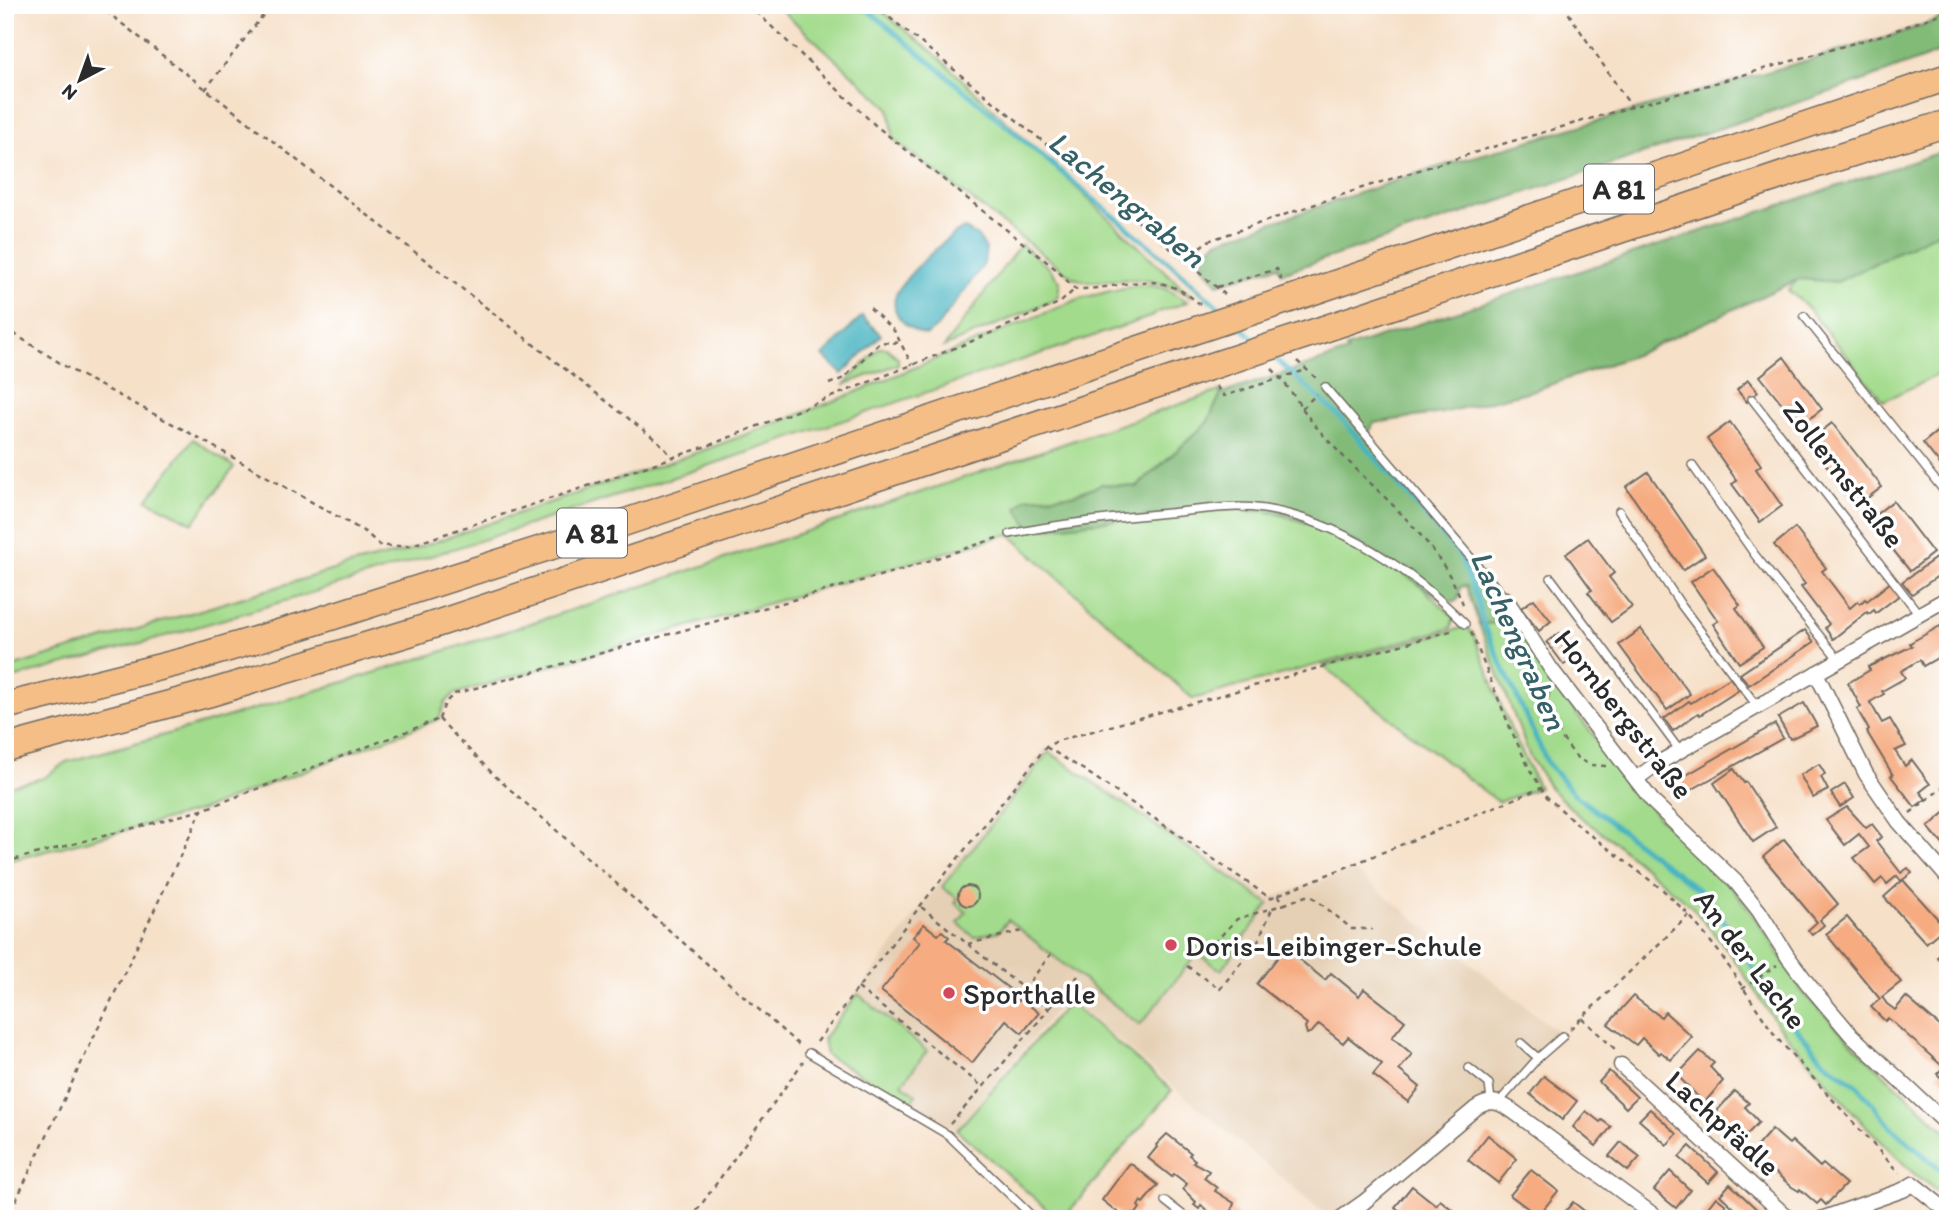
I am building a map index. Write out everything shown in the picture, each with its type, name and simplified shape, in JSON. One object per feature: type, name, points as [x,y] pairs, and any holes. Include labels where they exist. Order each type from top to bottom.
[{"type":"highway","name":"A 81","points":[[5,706],[188,660],[617,525],[1948,77]]},
{"type":"highway","name":"A 81","points":[[5,748],[207,694],[387,640],[1798,170],[1948,123]]},
{"type":"street","name":"Hornbergstraße","points":[[1506,598],[1551,669],[1657,806],[1735,881],[1759,911],[1808,984],[1852,1036],[1948,1125]]},
{"type":"street","points":[[1636,779],[1679,751],[1948,598]]},
{"type":"street","points":[[1816,673],[1866,774],[1899,822],[1948,878]]},
{"type":"street","name":"Lachpfädle","points":[[1621,1065],[1789,1219]]},
{"type":"street","points":[[1340,1219],[1476,1108],[1495,1102],[1659,1219]]},
{"type":"street","points":[[1821,1219],[1913,1184],[1948,1212]]},
{"type":"lane","points":[[1804,316],[1948,496]]},
{"type":"lane","name":"Hornbergstraße","points":[[1323,389],[1426,503],[1506,598]]},
{"type":"lane","name":"Zollernstraße","points":[[1752,399],[1919,614]]},
{"type":"lane","points":[[1692,465],[1755,555],[1839,660]]},
{"type":"lane","points":[[1010,534],[1086,521],[1216,508],[1261,508],[1289,514],[1336,533],[1389,562],[1440,598],[1465,624]]},
{"type":"lane","points":[[1619,511],[1681,605],[1758,706]]},
{"type":"lane","points":[[1552,578],[1679,751]]},
{"type":"lane","points":[[1469,1068],[1489,1084],[1495,1102],[1563,1036]]},
{"type":"lane","points":[[1521,1043],[1538,1058]]},
{"type":"lane","points":[[808,1053],[943,1132],[1035,1219]]},
{"type":"lane","points":[[1166,1201],[1188,1219]]},
{"type":"path","points":[[98,5],[660,443],[672,457]]},
{"type":"path","points":[[205,90],[271,5]]},
{"type":"path","points":[[749,5],[875,125],[1057,270],[1075,289]]},
{"type":"path","points":[[874,5],[1237,305]]},
{"type":"path","points":[[1563,5],[1632,108]]},
{"type":"path","points":[[1184,259],[1208,241],[1362,187],[1889,33],[1948,11]]},
{"type":"path","points":[[1217,287],[1277,269],[1290,299]]},
{"type":"path","points":[[5,328],[71,370],[365,531],[381,546],[409,546],[709,445],[912,365],[1061,302],[1075,289],[1137,281],[1177,287]]},
{"type":"path","points":[[870,308],[895,332],[912,365]]},
{"type":"path","points":[[829,384],[844,378],[880,342],[901,343]]},
{"type":"path","points":[[1297,361],[1323,389]]},
{"type":"path","points":[[1203,369],[1224,396],[1307,370]]},
{"type":"path","name":"An der Lache","points":[[1323,389],[1302,408],[1315,425],[1402,514],[1447,571],[1466,610],[1465,624],[1474,636],[1511,730],[1541,788],[1567,816],[1647,877],[1689,915],[1719,952],[1759,1015],[1795,1059],[1913,1184]]},
{"type":"path","points":[[5,862],[202,810],[439,719],[445,703],[454,694],[904,569],[1010,534]]},
{"type":"path","points":[[691,1219],[808,1053],[1046,747],[1057,741],[1458,629],[1465,624]]},
{"type":"path","points":[[1551,669],[1547,712],[1564,741],[1578,759],[1591,765],[1626,766]]},
{"type":"path","points":[[1948,708],[1945,713],[1948,722]]},
{"type":"path","points":[[439,719],[495,776],[808,1053]]},
{"type":"path","points":[[1046,747],[1084,770],[1270,898],[1541,788]]},
{"type":"path","points":[[1899,822],[1948,783]]},
{"type":"path","points":[[7,1219],[202,810]]},
{"type":"path","points":[[1278,895],[1285,904]]},
{"type":"path","points":[[1197,953],[1215,942],[1237,919],[1306,896],[1314,898],[1352,929],[1373,929]]},
{"type":"path","points":[[920,906],[1049,1009]]},
{"type":"path","points":[[1187,966],[1220,989],[1258,941],[1272,909]]},
{"type":"path","points":[[1563,1036],[1689,915]]},
{"type":"path","points":[[968,944],[1023,931]]},
{"type":"path","points":[[1024,989],[1051,954]]},
{"type":"path","points":[[1742,989],[1763,974]]},
{"type":"path","points":[[943,1132],[1078,976]]},
{"type":"path","points":[[858,988],[983,1087]]},
{"type":"path","points":[[1581,1018],[1619,1053],[1621,1065]]},
{"type":"shaded area","name":"Doris-Leibinger-Schule","points":[[1046,747],[1270,898],[1353,870],[1563,1036],[1499,1102],[1491,1101],[1340,1219],[1327,1219],[1325,1214],[1067,997],[955,1129],[911,1104],[917,1096],[904,1084],[929,1050],[858,993],[934,889]]},
{"type":"green space","points":[[776,5],[874,5],[936,55],[1192,297],[1156,282],[1089,282],[1072,277],[894,140],[889,108]]},
{"type":"green space","points":[[1948,16],[1948,49],[1860,82],[1282,273],[1278,266],[1218,284],[1203,266],[1203,253],[1217,241],[1418,173],[1888,37]]},
{"type":"green space","points":[[1948,150],[1948,227],[1837,282],[1799,279],[1635,355],[1535,390],[1442,413],[1374,423],[1366,438],[1502,601],[1509,615],[1498,623],[1479,624],[1466,586],[1460,587],[1459,598],[1455,602],[1440,598],[1358,543],[1289,514],[1216,508],[1031,530],[1017,508],[1026,498],[1072,495],[1102,484],[1137,487],[1207,423],[1220,391],[1224,393],[1348,352],[1346,348]]},
{"type":"green space","points":[[1948,227],[1948,370],[1883,401],[1807,307],[1788,290],[1799,278],[1837,282]]},
{"type":"green space","points":[[1021,244],[1060,281],[1058,296],[1052,301],[944,347]]},
{"type":"green space","points":[[1137,285],[1164,289],[1188,302],[725,460],[439,553],[295,598],[5,680],[5,669],[350,565],[408,551],[710,448],[842,398],[1081,298]]},
{"type":"green space","points":[[879,348],[887,348],[898,358],[898,364],[844,385]]},
{"type":"green space","points":[[1220,391],[1207,423],[1136,487],[1102,484],[1072,495],[1026,498],[1261,508],[1336,533],[1406,573],[1454,617],[1451,628],[1193,699],[1009,534],[454,694],[445,703],[439,719],[202,810],[5,862],[5,787],[44,778],[66,762],[357,678],[501,633]]},
{"type":"green space","points":[[193,439],[234,467],[193,523],[147,500]]},
{"type":"green space","points":[[1509,615],[1555,686],[1657,816],[1694,847],[1743,901],[1774,945],[1801,991],[1872,1063],[1948,1133],[1948,1200],[1911,1171],[1862,1122],[1778,1026],[1730,953],[1692,907],[1579,816],[1550,788],[1530,757],[1479,624],[1498,623]]},
{"type":"green space","points":[[1465,624],[1474,636],[1511,730],[1539,788],[1498,802],[1323,666],[1458,629]]},
{"type":"green space","points":[[1049,752],[1269,904],[1221,970],[1197,953],[1140,1025],[1008,920],[999,931],[974,937],[958,923],[966,912],[955,903],[958,899],[942,887]]},
{"type":"green space","points":[[858,994],[927,1051],[902,1084],[916,1095],[910,1103],[826,1055],[823,1039]]},
{"type":"green space","points":[[1069,1002],[1172,1090],[1063,1219],[1058,1219],[957,1130]]},
{"type":"water","points":[[964,228],[977,236],[986,248],[984,264],[937,327],[927,335],[915,330],[899,317],[895,298],[905,281],[925,260]]},
{"type":"water","points":[[862,316],[881,335],[842,374],[823,356]]},
{"type":"building","points":[[1784,357],[1822,409],[1800,426],[1760,376]]},
{"type":"building","points":[[1748,380],[1758,392],[1747,402],[1737,390]]},
{"type":"building","points":[[1730,422],[1761,465],[1756,469],[1782,506],[1760,522],[1732,484],[1737,481],[1707,439]]},
{"type":"building","points":[[1832,423],[1882,487],[1858,505],[1808,442]]},
{"type":"building","points":[[1944,426],[1948,431],[1946,472],[1923,443]]},
{"type":"building","points":[[1648,472],[1705,555],[1683,570],[1626,487]]},
{"type":"building","points":[[1893,501],[1933,553],[1910,571],[1869,520]]},
{"type":"building","points":[[1795,528],[1826,568],[1822,571],[1850,608],[1858,601],[1860,604],[1865,599],[1867,601],[1891,582],[1901,594],[1876,613],[1874,610],[1869,614],[1867,612],[1833,639],[1825,628],[1829,624],[1801,587],[1805,584],[1774,545]]},
{"type":"building","points":[[1588,538],[1614,573],[1609,577],[1632,607],[1611,622],[1588,592],[1592,590],[1566,554]]},
{"type":"building","points":[[1940,555],[1943,559],[1948,555],[1948,569],[1912,594],[1902,582]]},
{"type":"building","points":[[1713,567],[1740,605],[1736,608],[1763,647],[1739,663],[1713,624],[1718,621],[1691,582]]},
{"type":"building","points":[[1534,599],[1551,621],[1539,631],[1521,608]]},
{"type":"building","points":[[1940,626],[1948,640],[1948,652],[1923,666],[1920,660],[1901,671],[1905,678],[1882,691],[1884,694],[1870,702],[1882,723],[1890,719],[1906,746],[1895,751],[1905,766],[1912,760],[1930,784],[1920,792],[1926,799],[1915,807],[1891,776],[1893,775],[1867,732],[1869,730],[1857,709],[1861,707],[1848,683],[1870,670],[1868,667],[1912,646],[1910,643]]},
{"type":"building","points":[[1641,629],[1690,694],[1667,710],[1619,645]]},
{"type":"building","points":[[1805,630],[1814,642],[1749,685],[1740,674]]},
{"type":"building","points":[[1560,633],[1577,656],[1564,665],[1547,642]]},
{"type":"building","points":[[1730,678],[1739,690],[1673,731],[1664,719]]},
{"type":"building","points":[[1804,703],[1817,726],[1790,739],[1778,718]]},
{"type":"building","points":[[1775,724],[1783,738],[1684,794],[1676,781]]},
{"type":"building","points":[[1819,764],[1825,774],[1821,777],[1828,790],[1813,798],[1800,775]]},
{"type":"building","points":[[1734,769],[1776,827],[1753,842],[1714,783]]},
{"type":"building","points":[[1845,784],[1854,798],[1840,807],[1831,793]]},
{"type":"building","points":[[1847,807],[1866,828],[1872,824],[1882,837],[1876,841],[1901,873],[1908,868],[1912,873],[1901,881],[1897,876],[1887,884],[1882,878],[1875,884],[1854,858],[1869,847],[1859,834],[1845,845],[1826,820]]},
{"type":"building","points":[[1948,810],[1948,846],[1946,848],[1928,827]]},
{"type":"building","points":[[1784,839],[1838,904],[1820,920],[1824,925],[1812,935],[1808,930],[1817,922],[1763,857]]},
{"type":"building","points":[[1903,880],[1945,927],[1926,943],[1884,897]]},
{"type":"building","points":[[968,886],[975,889],[978,896],[975,903],[968,906],[961,903],[958,896],[961,889]]},
{"type":"building","points":[[1847,917],[1901,982],[1882,997],[1887,1004],[1895,1010],[1906,997],[1948,1033],[1948,1058],[1941,1065],[1888,1018],[1885,1021],[1871,1007],[1880,999],[1826,934]]},
{"type":"building","name":"Sporthalle","points":[[924,924],[938,935],[942,931],[949,937],[946,940],[1017,995],[1015,998],[1019,1001],[1021,999],[1039,1013],[1022,1033],[1006,1020],[972,1063],[881,991],[920,942],[913,937]]},
{"type":"building","name":"Doris-Leibinger-Schule","points":[[1285,948],[1325,980],[1331,973],[1359,996],[1364,989],[1405,1021],[1392,1037],[1412,1054],[1399,1070],[1420,1087],[1408,1102],[1373,1075],[1382,1064],[1348,1037],[1343,1043],[1319,1024],[1307,1034],[1307,1024],[1257,984]]},
{"type":"building","points":[[1948,948],[1948,969],[1937,957]]},
{"type":"building","points":[[1633,996],[1661,1017],[1665,1012],[1692,1037],[1671,1060],[1661,1052],[1659,1054],[1642,1038],[1636,1045],[1608,1024]]},
{"type":"building","points":[[1700,1051],[1714,1063],[1710,1067],[1723,1081],[1704,1103],[1677,1075]]},
{"type":"building","points":[[1948,1062],[1948,1084],[1937,1074]]},
{"type":"building","points":[[1609,1071],[1637,1097],[1626,1108],[1599,1082]]},
{"type":"building","points":[[1544,1076],[1577,1101],[1562,1120],[1530,1094]]},
{"type":"building","points":[[1735,1091],[1749,1103],[1745,1107],[1759,1122],[1737,1145],[1722,1132],[1726,1128],[1712,1116]]},
{"type":"building","points":[[1650,1109],[1677,1134],[1667,1145],[1639,1120]]},
{"type":"building","points":[[1586,1111],[1611,1127],[1596,1146],[1573,1127]]},
{"type":"building","points":[[1772,1129],[1789,1144],[1792,1141],[1820,1167],[1823,1164],[1846,1184],[1826,1205],[1821,1200],[1817,1204],[1750,1154]]},
{"type":"building","points":[[1167,1134],[1191,1153],[1189,1155],[1195,1160],[1193,1162],[1209,1171],[1204,1178],[1217,1188],[1215,1191],[1234,1203],[1232,1210],[1242,1219],[1216,1219],[1201,1205],[1199,1209],[1183,1189],[1187,1184],[1174,1174],[1172,1177],[1148,1158]]},
{"type":"building","points":[[1488,1135],[1517,1159],[1498,1183],[1468,1160]]},
{"type":"building","points":[[1621,1142],[1640,1157],[1628,1171],[1609,1156]]},
{"type":"building","points":[[1690,1146],[1718,1172],[1708,1183],[1679,1157]]},
{"type":"building","points":[[1130,1163],[1158,1185],[1143,1203],[1141,1201],[1135,1215],[1132,1213],[1126,1219],[1102,1200]]},
{"type":"building","points":[[1531,1170],[1558,1191],[1538,1216],[1510,1195]]},
{"type":"building","points":[[1670,1171],[1690,1190],[1676,1208],[1654,1190]]},
{"type":"building","points":[[1730,1184],[1764,1216],[1761,1219],[1746,1219],[1720,1195]]},
{"type":"building","points":[[1412,1186],[1436,1205],[1440,1200],[1464,1219],[1410,1219],[1395,1207]]},
{"type":"building","points":[[1716,1197],[1726,1205],[1721,1212],[1729,1219],[1699,1219]]},
{"type":"building","points":[[1573,1202],[1587,1213],[1593,1219],[1559,1219]]},
{"type":"waterway","name":"Lachengraben","points":[[862,5],[1170,263],[1225,313]]},
{"type":"waterway","name":"Lachengraben","points":[[1238,324],[1256,341]]},
{"type":"waterway","name":"Lachengraben","points":[[1271,355],[1338,415],[1459,554],[1477,599],[1483,624],[1548,764],[1575,795],[1709,898],[1776,1004],[1824,1061],[1858,1086],[1892,1128],[1948,1176]]},
{"type":"place","name":"Doris-Leibinger-Schule","points":[[1171,945]]},
{"type":"place","name":"Sporthalle","points":[[949,993]]}]
